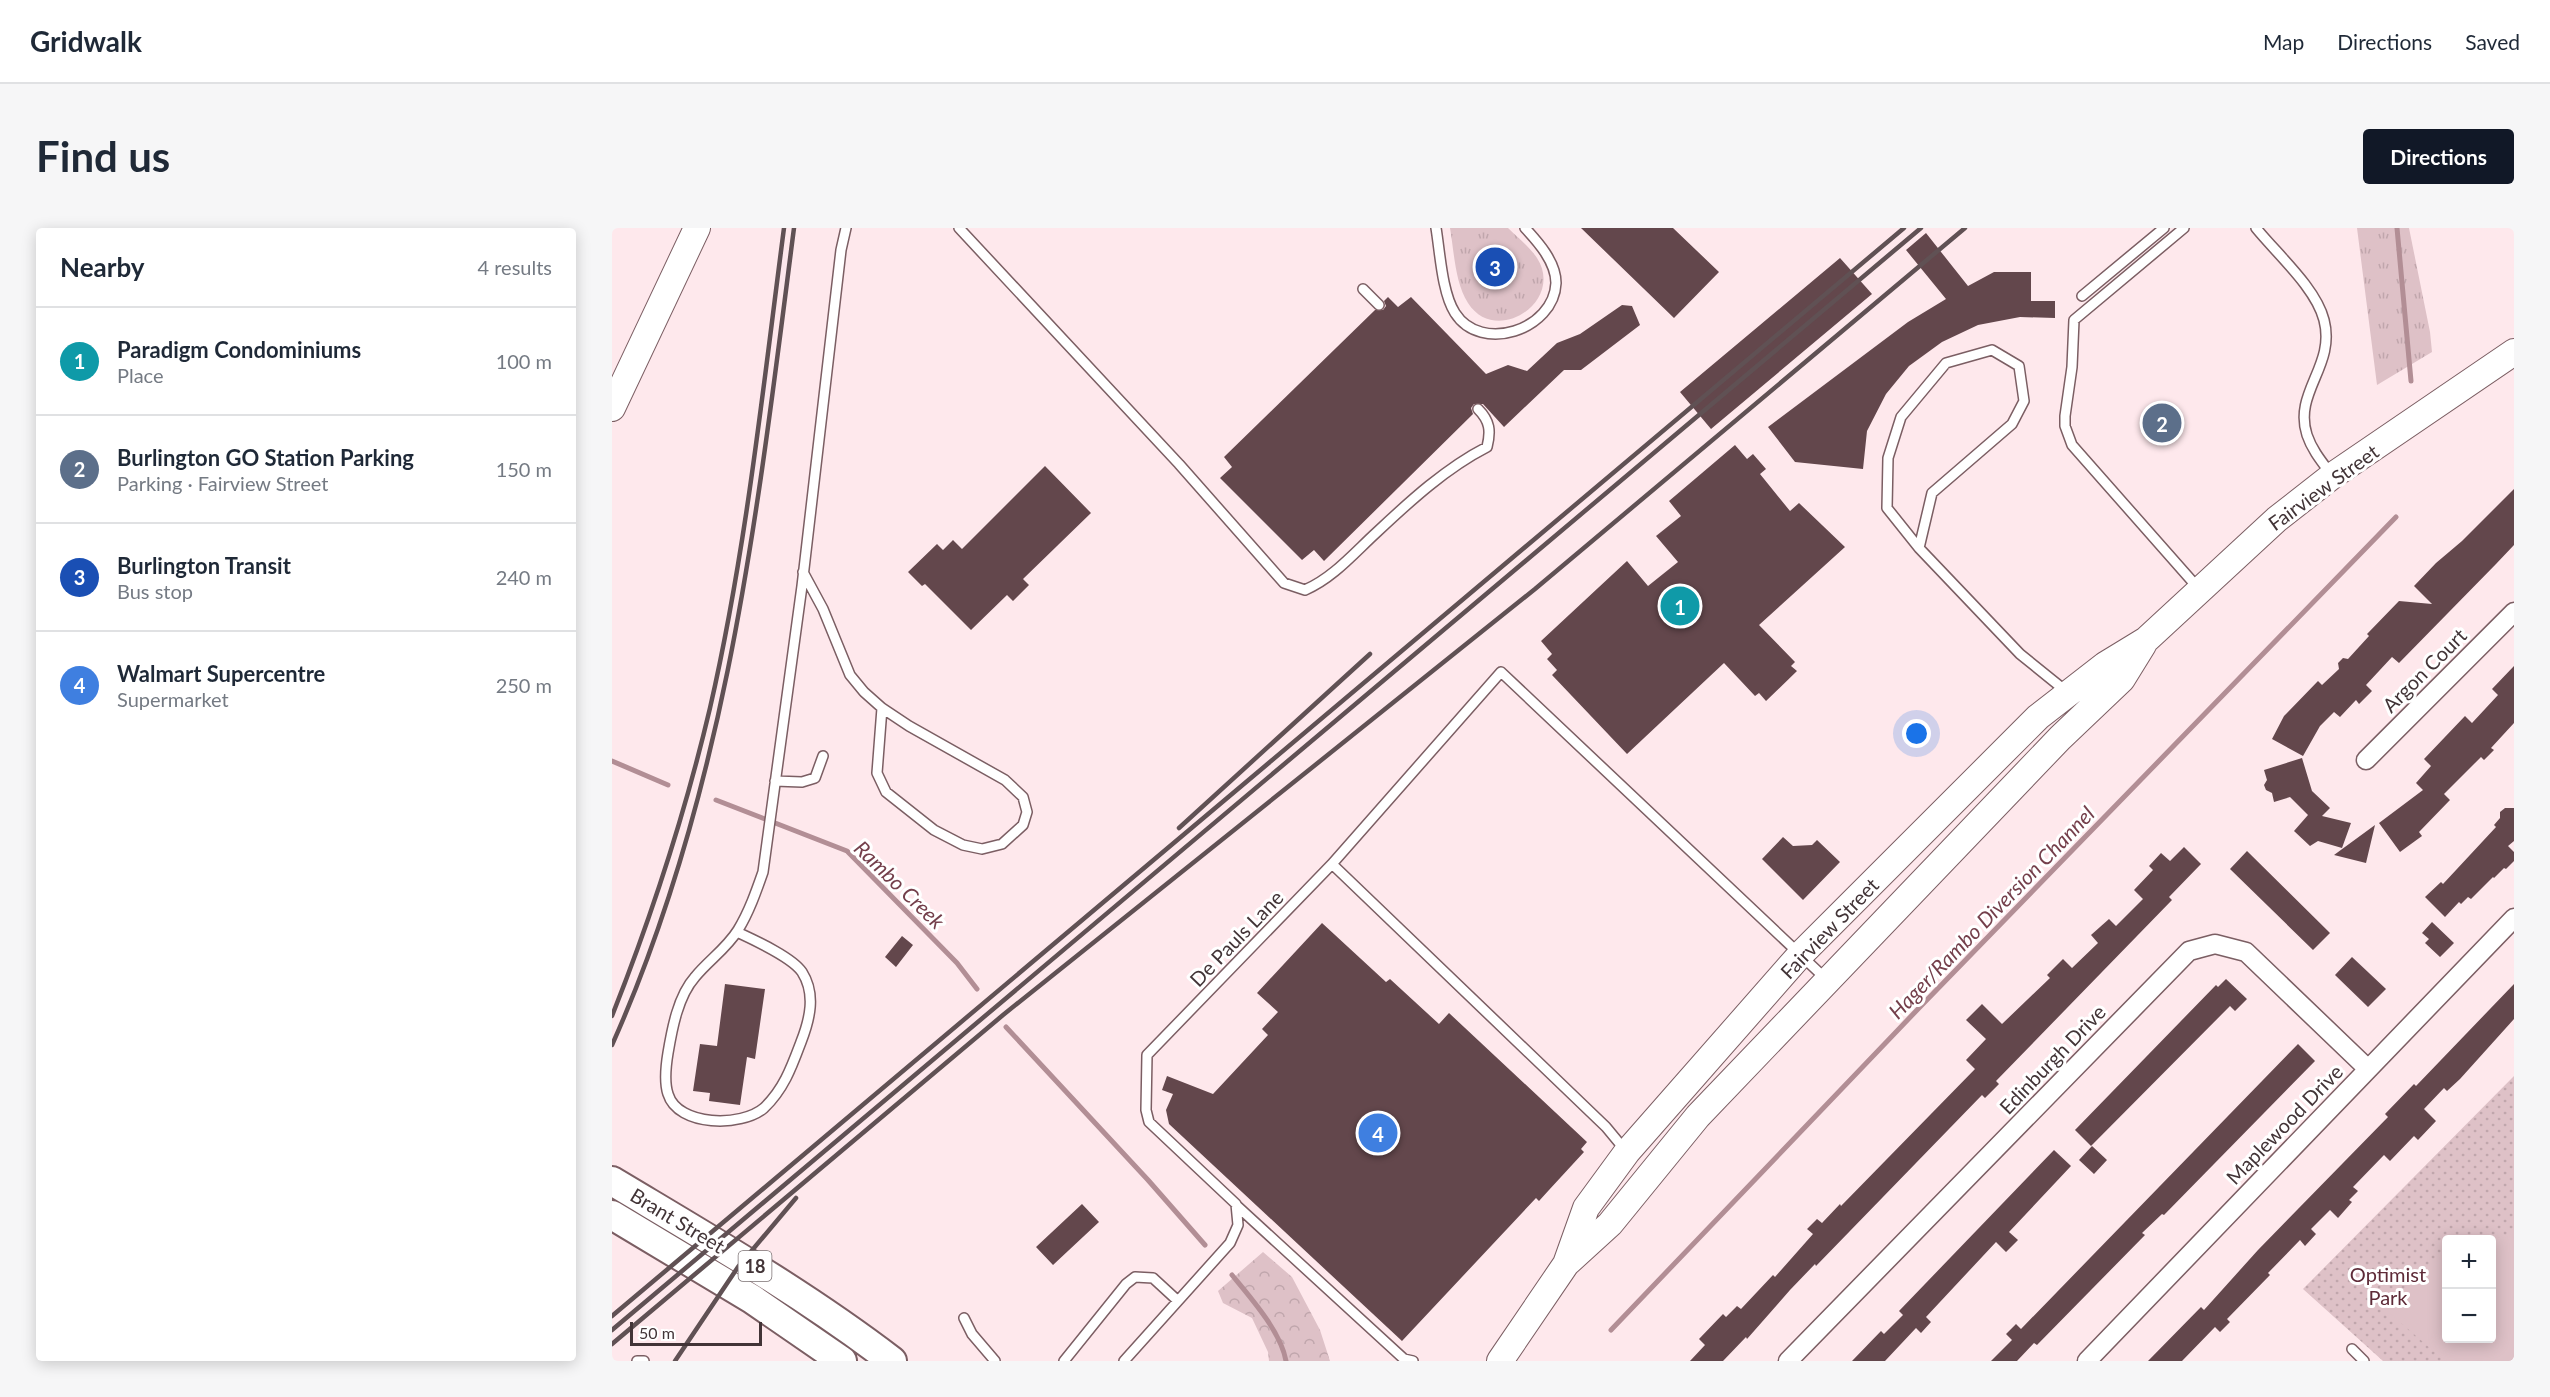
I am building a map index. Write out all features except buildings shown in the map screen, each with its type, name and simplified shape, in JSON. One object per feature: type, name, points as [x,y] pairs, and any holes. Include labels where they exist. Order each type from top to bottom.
[{"type":"main road","points":[[612,408],[697,228]]},
{"type":"main road","name":"Fairview Street","points":[[1566,1264],[1586,1208],[1627,1152],[1800,955],[2038,717],[2080,702],[2122,678],[2146,640],[2277,519],[2332,476],[2514,352]]},
{"type":"main road","name":"Fairview Street","points":[[1498,1360],[1566,1264],[1610,1224],[1698,1116],[1861,949],[2060,738],[2080,702]]},
{"type":"main road","name":"Brant Street","points":[[612,1180],[825,1311],[892,1361]]},
{"type":"main road","name":"Brant Street","points":[[612,1215],[752,1299],[842,1361]]},
{"type":"street","name":"Argon Court","points":[[2366,760],[2514,612]]},
{"type":"street","name":"Maplewood Drive","points":[[2087,1361],[2514,918]]},
{"type":"street","name":"Edinburgh Drive","points":[[1788,1361],[2189,951],[2215,944],[2246,952],[2368,1069]]},
{"type":"lane","points":[[737,932],[776,951],[801,971],[810,993],[811,1006],[804,1034],[785,1083],[763,1109],[743,1119],[726,1122],[703,1119],[685,1113],[674,1104],[668,1094],[666,1071],[668,1052],[679,1007],[688,988],[693,979],[737,932],[754,899],[763,872],[804,572],[841,250],[846,228]]},
{"type":"lane","points":[[959,228],[1179,464],[1284,583],[1305,590],[1323,582],[1398,512],[1468,456],[1487,447],[1490,432],[1484,415],[1478,409]]},
{"type":"lane","points":[[1436,228],[1449,299],[1455,313],[1463,322],[1474,328],[1497,334],[1515,332],[1528,325],[1547,308],[1556,283],[1554,272],[1538,242],[1525,228]]},
{"type":"lane","points":[[2082,296],[2164,228]]},
{"type":"lane","points":[[2184,228],[2074,320],[2072,367],[2065,426],[2072,445],[2199,589]]},
{"type":"lane","points":[[2256,228],[2314,298],[2324,320],[2326,341],[2324,359],[2306,398],[2304,422],[2312,446],[2332,476]]},
{"type":"lane","points":[[1363,289],[1379,306]]},
{"type":"lane","points":[[1919,548],[1932,493],[2012,424],[2024,401],[2019,366],[1992,350],[1946,363],[1901,417],[1888,458],[1887,508],[1919,548],[2020,654],[2080,702]]},
{"type":"lane","points":[[804,572],[823,609],[850,675],[864,692],[882,708],[909,726],[1005,780],[1023,797],[1027,812],[1023,825],[1002,844],[982,849],[963,845],[934,830],[886,792],[877,773],[882,708]]},
{"type":"lane","name":"De Pauls Lane","points":[[1413,1361],[1404,1359],[1149,1122],[1146,1110],[1147,1055],[1332,864],[1501,672],[1800,955]]},
{"type":"lane","points":[[775,781],[802,782],[815,778],[823,756]]},
{"type":"lane","points":[[1332,864],[1606,1127],[1627,1152]]},
{"type":"lane","points":[[1800,955],[1828,981]]},
{"type":"lane","points":[[1124,1361],[1236,1235],[1239,1214],[1236,1204]]},
{"type":"lane","points":[[1064,1361],[1126,1284],[1135,1277],[1153,1278],[1178,1302]]},
{"type":"lane","points":[[964,1318],[972,1334],[995,1361]]},
{"type":"lane","points":[[2352,1349],[2364,1361]]},
{"type":"lane","points":[[637,1361],[645,1361]]},
{"type":"green space","points":[[1450,228],[1508,228],[1534,254],[1543,274],[1542,289],[1535,303],[1524,313],[1510,319],[1495,321],[1480,315],[1468,303],[1460,286]]},
{"type":"green space","points":[[2357,228],[2409,228],[2430,332],[2432,352],[2377,385]]},
{"type":"green space","name":"Optimist Park","points":[[2514,1076],[2514,1361],[2383,1361],[2303,1289]]},
{"type":"green space","points":[[2514,1236],[2514,1361],[2445,1361],[2386,1310],[2415,1276],[2442,1255],[2442,1343],[2496,1343],[2496,1238]]},
{"type":"green space","points":[[1263,1252],[1292,1277],[1320,1330],[1330,1361],[1269,1361],[1268,1352],[1252,1318],[1223,1303],[1218,1291]]},
{"type":"waterway","points":[[2397,228],[2411,381]]},
{"type":"waterway","name":"Hager/Rambo Diversion Channel","points":[[1611,1330],[1918,1009],[2396,517]]},
{"type":"waterway","name":"Rambo Creek","points":[[612,761],[668,785]]},
{"type":"waterway","name":"Rambo Creek","points":[[716,800],[847,851],[957,963],[977,989]]},
{"type":"waterway","name":"Rambo Creek","points":[[1006,1027],[1205,1245]]},
{"type":"waterway","name":"Rambo Creek","points":[[1232,1275],[1272,1327],[1286,1361]]},
{"type":"railway","points":[[612,1016],[667,864],[690,787],[723,649],[744,529],[784,228]]},
{"type":"railway","points":[[612,1045],[652,947],[684,847],[711,746],[733,644],[751,540],[794,228]]},
{"type":"railway","points":[[612,1316],[1904,228]]},
{"type":"railway","points":[[612,1330],[1921,228]]},
{"type":"railway","points":[[612,1344],[1003,1015],[1535,589],[1965,228]]},
{"type":"railway","points":[[1179,828],[1370,654]]},
{"type":"railway","points":[[675,1361],[738,1267],[796,1198]]},
{"type":"place","name":"Burlington Transit","points":[[1495,267]]},
{"type":"place","name":"Burlington GO Station Parking","points":[[2162,423]]},
{"type":"place","name":"Paradigm Condominiums","points":[[1680,606]]},
{"type":"place","name":"Walmart Supercentre","points":[[1378,1133]]}]
